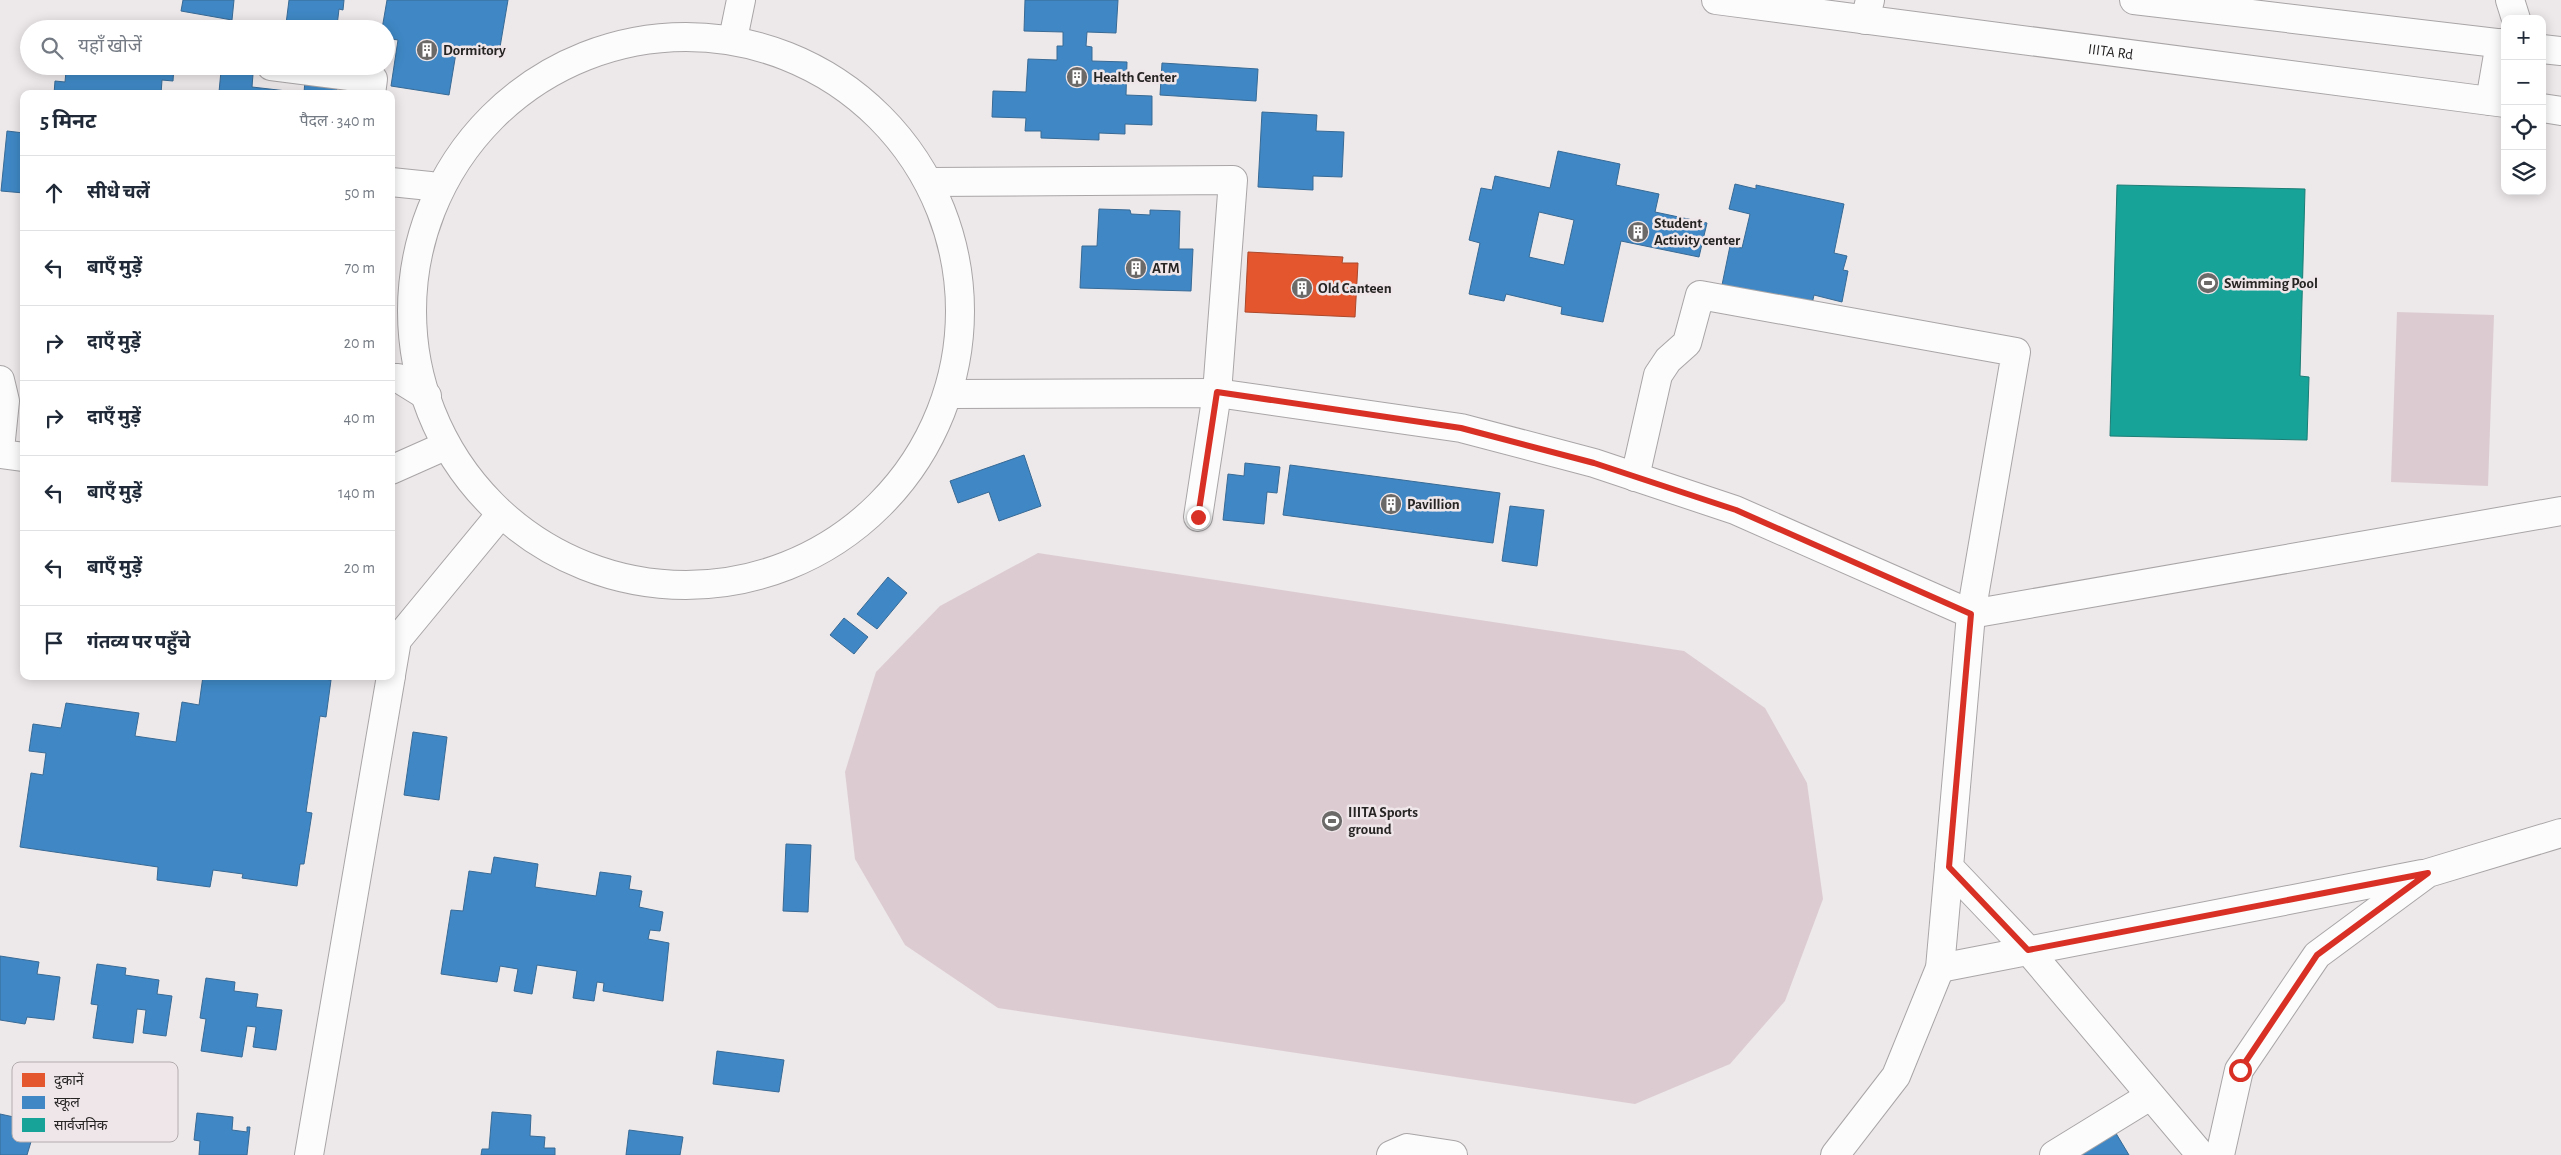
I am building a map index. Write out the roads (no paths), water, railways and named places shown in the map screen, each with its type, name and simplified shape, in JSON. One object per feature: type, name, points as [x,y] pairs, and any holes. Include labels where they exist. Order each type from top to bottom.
[{"type":"main road","points":[[733,39],[741,0]]},
{"type":"main road","name":"IIITA Rd","points":[[1716,0],[1868,10],[2498,102]]},
{"type":"main road","points":[[2134,0],[2501,44]]},
{"type":"main road","points":[[2510,0],[2515,15]]},
{"type":"main road","points":[[395,182],[430,186],[438,191],[489,118],[560,66],[644,38],[733,39],[798,58],[856,92],[904,140],[939,196],[959,261],[963,328],[950,394],[916,464],[862,523],[795,564],[719,584],[640,582],[565,559],[500,515],[445,446],[414,364],[412,275],[430,186]]},
{"type":"main road","points":[[2546,50],[2561,52]]},
{"type":"main road","points":[[2498,102],[2501,58]]},
{"type":"main road","points":[[342,75],[373,79],[372,90]]},
{"type":"main road","points":[[2546,108],[2561,110]]},
{"type":"main road","points":[[930,182],[1233,180],[1217,392],[1198,517]]},
{"type":"main road","points":[[1635,476],[1658,375],[1668,360],[1687,343],[1700,295],[2016,352],[1971,614],[1940,968],[1896,1076],[1835,1155]]},
{"type":"main road","points":[[395,378],[427,396]]},
{"type":"main road","points":[[0,380],[5,401],[0,449]]},
{"type":"main road","points":[[950,394],[1217,392],[1461,428],[1594,463],[1736,510],[1971,614],[2561,511]]},
{"type":"main road","points":[[395,468],[445,446]]},
{"type":"main road","points":[[0,454],[20,456]]},
{"type":"main road","points":[[395,652],[397,640],[500,515]]},
{"type":"main road","points":[[309,1155],[390,680]]},
{"type":"main road","points":[[1940,968],[2428,873],[2561,833]]},
{"type":"main road","points":[[1949,867],[2028,950],[2201,1155]]},
{"type":"main road","points":[[2220,1155],[2240,1070],[2317,955],[2428,873]]},
{"type":"main road","points":[[2054,1155],[2150,1096]]},
{"type":"main road","points":[[1391,1155],[1407,1148],[1453,1155]]},
{"type":"place","name":"Dormitory","points":[[427,50]]},
{"type":"place","name":"Health Center","points":[[1077,77]]},
{"type":"place","name":"Student Activity center","points":[[1638,232]]},
{"type":"place","name":"ATM","points":[[1136,268]]},
{"type":"place","name":"Swimming Pool","points":[[2208,283]]},
{"type":"place","name":"Old Canteen","points":[[1302,288]]},
{"type":"place","name":"Pavillion","points":[[1391,504]]},
{"type":"place","name":"IIITA Sports ground","points":[[1332,821]]}]
